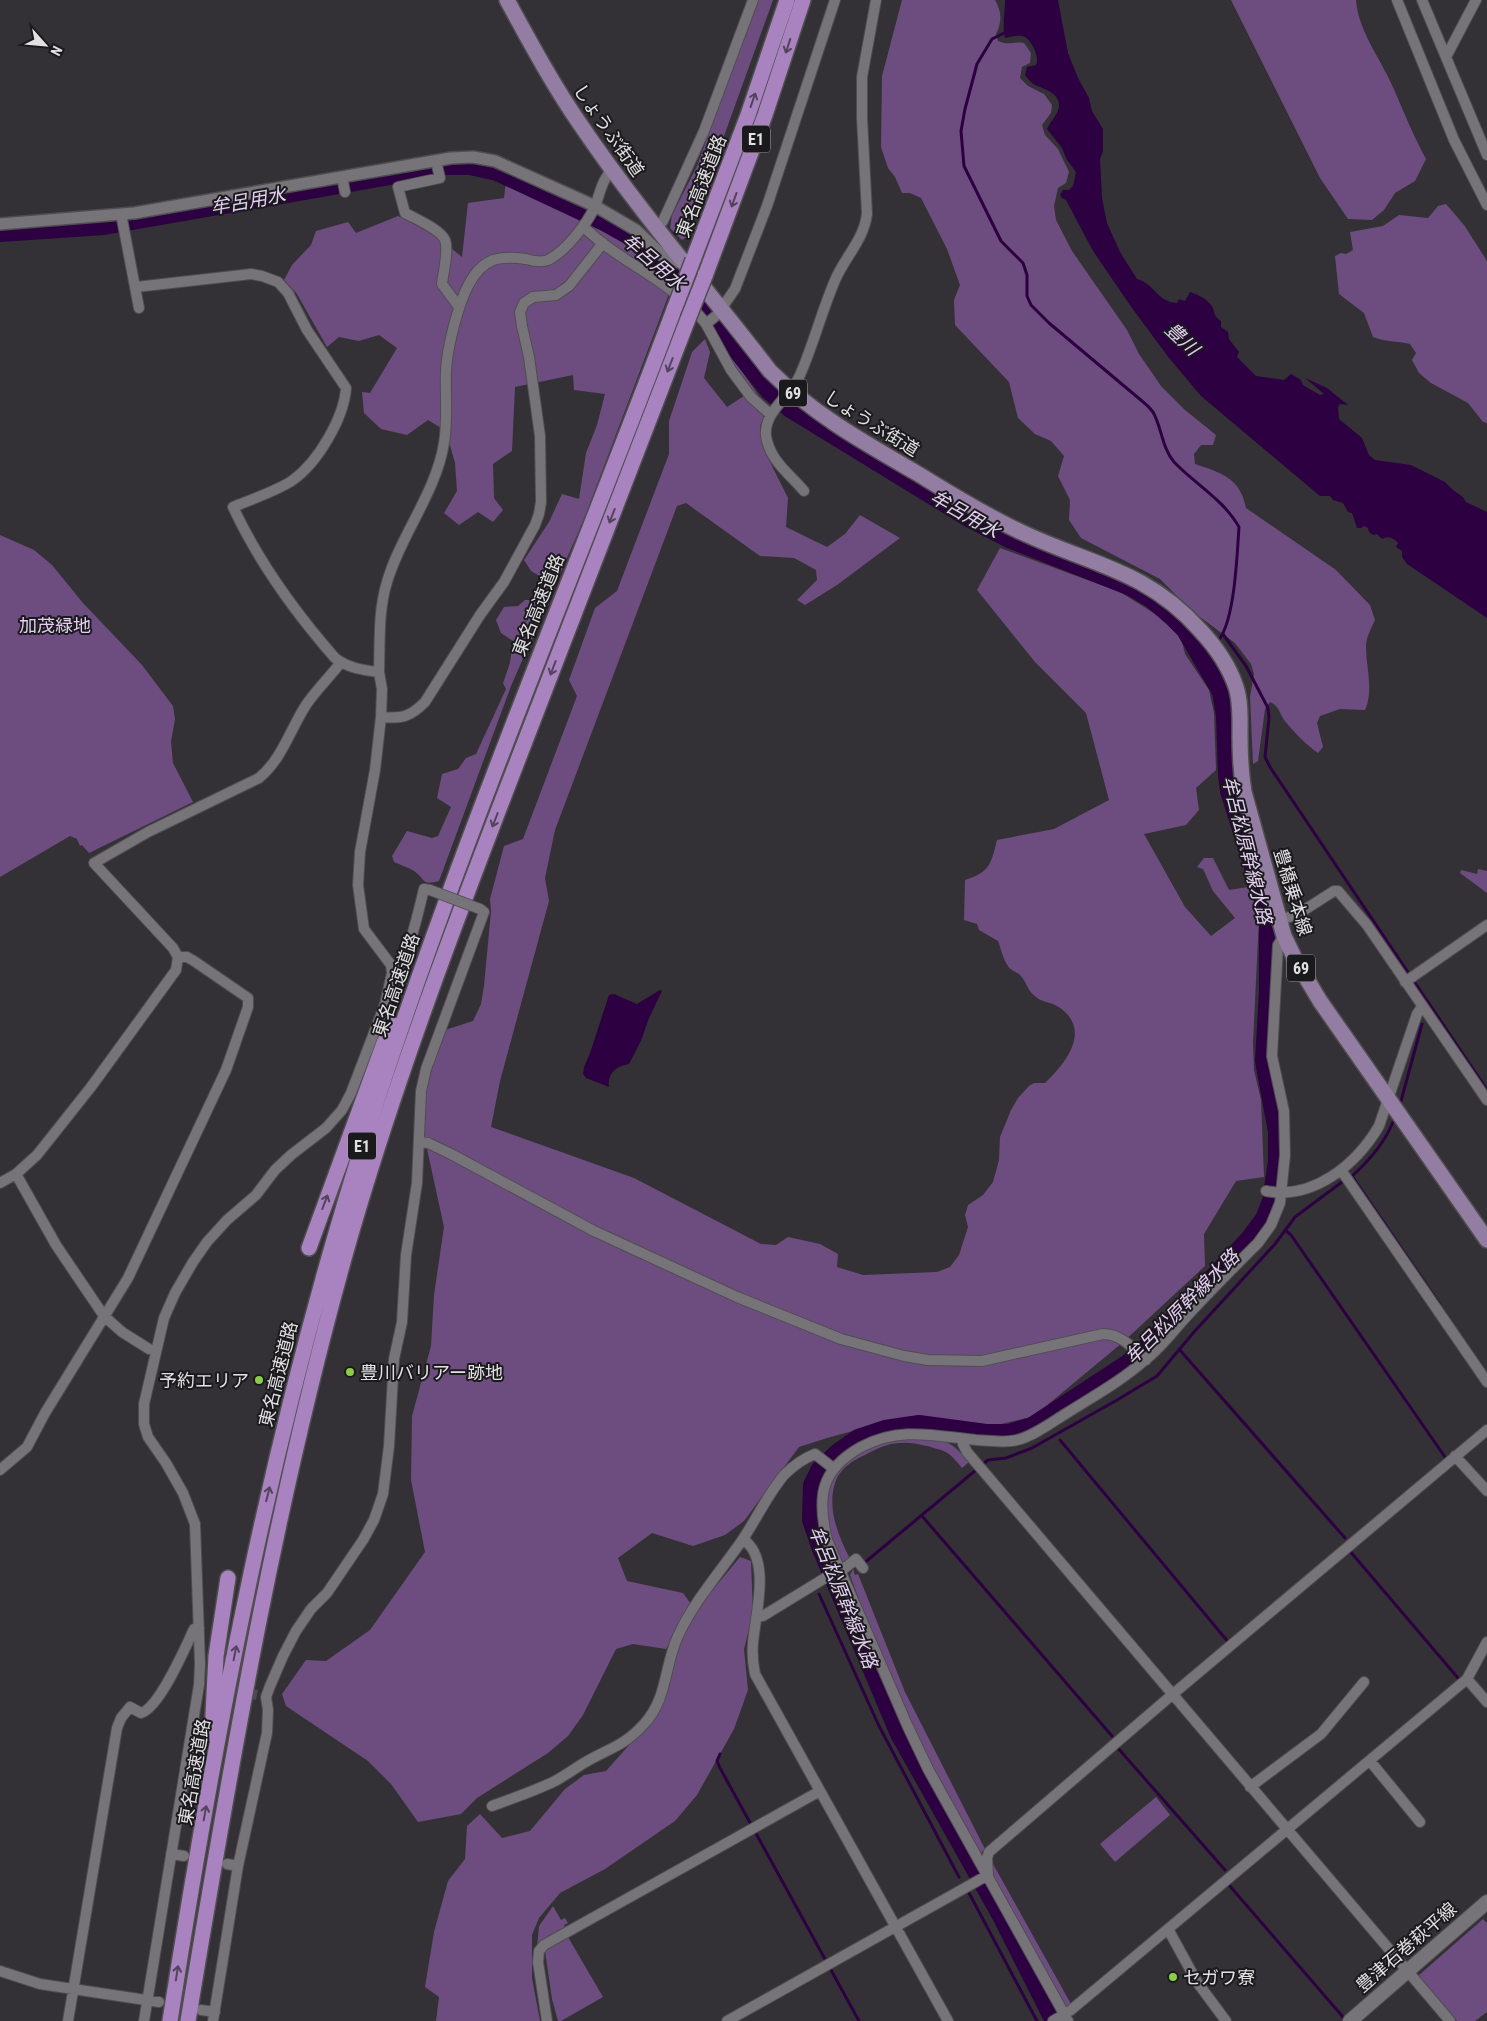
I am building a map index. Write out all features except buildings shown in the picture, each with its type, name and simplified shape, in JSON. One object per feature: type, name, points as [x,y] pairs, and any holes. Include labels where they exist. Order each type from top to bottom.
[{"type":"highway","name":"東名高速道路","points":[[170,2021],[209,1792],[266,1504],[303,1351],[368,1128],[418,978],[530,676],[621,450],[675,306],[688,260],[748,115],[786,0]]},
{"type":"highway","name":"東名高速道路","points":[[188,2021],[248,1671],[281,1508],[318,1354],[352,1231],[411,1047],[463,904],[705,276],[765,115],[803,0]]},
{"type":"highway","points":[[309,1248],[384,1043],[418,978]]},
{"type":"highway","points":[[209,1792],[216,1656],[228,1578]]},
{"type":"main road","name":"しょうぶ街道","points":[[507,0],[555,86],[613,170],[657,227],[688,260],[713,318],[770,371],[788,394],[987,515],[1018,531],[1128,575],[1153,588],[1174,604],[1209,640],[1218,653]]},
{"type":"main road","name":"豊橋乗本線","points":[[1218,653],[1236,688],[1240,711],[1240,770],[1244,792],[1284,936],[1320,1001],[1487,1240]]},
{"type":"main road","name":"豊津石巻萩平線","points":[[1350,2021],[1487,1902]]},
{"type":"street","points":[[657,227],[663,221],[704,131],[753,0]]},
{"type":"street","points":[[713,318],[735,289],[767,206],[835,0]]},
{"type":"street","points":[[804,491],[781,468],[771,453],[766,435],[767,424],[772,412],[788,394],[800,376],[838,274],[866,226],[862,77],[876,0]]},
{"type":"street","points":[[1397,0],[1454,140],[1487,205]]},
{"type":"street","points":[[1422,0],[1486,149]]},
{"type":"street","points":[[1446,57],[1476,0]]},
{"type":"street","points":[[0,224],[134,213],[474,157],[490,160],[594,208],[636,230],[665,258],[674,263],[688,260]]},
{"type":"street","points":[[437,163],[440,178],[398,187],[406,213],[434,230],[445,240],[446,253],[442,284],[459,307]]},
{"type":"street","points":[[144,2021],[171,1854],[204,1685],[199,1628],[195,1524],[183,1493],[148,1436],[144,1424],[144,1404],[164,1318],[175,1294],[207,1242],[227,1220],[256,1195],[275,1170],[326,1128],[342,1110],[351,1092],[385,1004],[392,973],[387,959],[364,929],[358,885],[360,852],[375,770],[381,717],[382,688],[378,672],[382,602],[404,538],[434,479],[444,442],[446,370],[459,307],[469,283],[483,266],[494,258],[505,256],[538,261],[548,260],[560,251],[584,225],[594,208],[607,174],[613,170]]},
{"type":"street","points":[[343,182],[345,192]]},
{"type":"street","points":[[122,219],[139,308]]},
{"type":"street","points":[[584,225],[603,243],[664,286],[700,317],[713,318]]},
{"type":"street","points":[[381,717],[403,718],[416,711],[425,702],[480,615],[504,582],[535,525],[541,502],[540,436],[529,357],[520,312],[524,303],[533,297],[556,295],[569,286],[603,243]]},
{"type":"street","points":[[136,288],[251,274],[278,282],[288,294],[308,330],[346,388],[345,398],[328,438],[319,453],[301,473],[292,481],[233,507],[246,534],[283,594],[315,635],[341,662],[355,669],[378,672]]},
{"type":"street","points":[[713,318],[731,370],[752,397],[772,412]]},
{"type":"street","points":[[0,1183],[16,1174],[37,1155],[91,1087],[176,970],[178,957],[173,948],[94,863],[148,832],[260,778],[271,768],[280,754],[307,704],[341,662]]},
{"type":"street","points":[[201,2010],[214,2016],[238,1866],[266,1733],[268,1710],[262,1696],[296,1631],[311,1609],[327,1593],[363,1540],[374,1520],[383,1494],[389,1446],[394,1359],[402,1322],[406,1255],[417,1183],[421,1091],[426,1069],[484,912],[424,889],[410,940],[400,966],[396,972],[392,973]]},
{"type":"street","points":[[1280,920],[1298,914],[1334,890],[1338,891],[1367,925],[1422,1008],[1487,1100]]},
{"type":"street","points":[[1406,982],[1487,925]]},
{"type":"street","points":[[1065,2017],[928,1769],[892,1692],[827,1540],[822,1517],[824,1482],[832,1467],[860,1448],[881,1439],[904,1433],[998,1442],[1018,1440],[1036,1432],[1115,1383],[1144,1359],[1258,1243],[1271,1225],[1279,1193],[1286,1130],[1272,1056],[1278,945],[1284,936]]},
{"type":"street","points":[[0,1470],[27,1447],[45,1413],[128,1278],[210,1107],[226,1070],[248,1007],[248,998],[194,961],[178,957]]},
{"type":"street","points":[[1266,1191],[1279,1193],[1308,1188],[1322,1182],[1355,1158],[1372,1139],[1379,1126],[1417,1014],[1422,1008]]},
{"type":"street","points":[[419,1142],[450,1154],[594,1231],[737,1297],[841,1339],[904,1356],[961,1362],[982,1361],[1103,1334],[1111,1334],[1134,1348],[1144,1359]]},
{"type":"street","points":[[1341,1170],[1487,1382]]},
{"type":"street","points":[[16,1174],[56,1245],[104,1316],[122,1332],[149,1349],[156,1351]]},
{"type":"street","points":[[986,1875],[989,1852],[1173,1694],[1487,1430]]},
{"type":"street","points":[[963,1439],[967,1452],[1450,2021]]},
{"type":"street","points":[[492,1806],[554,1782],[584,1763],[625,1742],[645,1723],[657,1705],[664,1687],[677,1637],[692,1610],[743,1539],[784,1476],[801,1459],[815,1454],[832,1467]]},
{"type":"street","points":[[1456,1456],[1487,1491]]},
{"type":"street","points":[[743,1539],[752,1548],[757,1563],[760,1598],[752,1644],[755,1674],[948,2021]]},
{"type":"street","points":[[758,1615],[764,1616],[825,1578],[840,1572],[856,1559],[861,1565]]},
{"type":"street","points":[[68,2021],[117,1728],[121,1718],[130,1707],[142,1713],[146,1712],[153,1704],[173,1674],[194,1629],[199,1628]]},
{"type":"street","points":[[1052,2021],[1065,2017],[1467,1679],[1487,1642]]},
{"type":"street","points":[[1467,1679],[1487,1702]]},
{"type":"street","points":[[1250,1787],[1321,1734],[1364,1682]]},
{"type":"street","points":[[1370,1761],[1420,1822]]},
{"type":"street","points":[[547,2021],[538,1962],[539,1952],[544,1945],[820,1791]]},
{"type":"street","points":[[171,1854],[184,1856]]},
{"type":"street","points":[[226,1864],[238,1866]]},
{"type":"street","points":[[727,2021],[986,1875]]},
{"type":"street","points":[[1168,1929],[1197,1982],[1226,2021]]},
{"type":"street","points":[[0,1971],[40,1984],[158,2002]]},
{"type":"green space","points":[[758,0],[773,0],[688,236],[682,240],[670,228],[672,215],[697,166]]},
{"type":"green space","points":[[902,0],[995,0],[1000,17],[996,34],[998,41],[1024,43],[1031,53],[1030,63],[1022,67],[1020,78],[1028,86],[1044,94],[1052,105],[1051,113],[1042,125],[1045,135],[1058,149],[1069,172],[1066,183],[1058,188],[1054,206],[1056,220],[1072,251],[1127,330],[1139,354],[1161,386],[1185,410],[1216,435],[1213,445],[1201,445],[1194,454],[1195,464],[1214,470],[1228,478],[1239,490],[1246,508],[1336,570],[1370,605],[1375,620],[1366,643],[1369,687],[1368,702],[1365,710],[1340,709],[1320,716],[1317,723],[1323,747],[1318,753],[1296,733],[1284,720],[1277,707],[1270,702],[1265,709],[1258,761],[1253,764],[1250,697],[1254,674],[1251,664],[1235,643],[1192,611],[1160,579],[1081,538],[1069,520],[1070,500],[1058,476],[1064,456],[1051,441],[1035,434],[1018,418],[1009,382],[955,325],[954,300],[960,285],[947,249],[921,198],[910,193],[902,193],[895,177],[888,168],[881,147],[882,76]]},
{"type":"green space","points":[[1231,0],[1356,0],[1365,33],[1387,75],[1426,159],[1415,181],[1395,193],[1384,210],[1372,220],[1348,219],[1320,178]]},
{"type":"green space","points":[[506,182],[573,213],[619,239],[640,253],[658,269],[672,286],[584,519],[511,686],[439,881],[429,883],[412,870],[394,862],[392,856],[407,831],[432,838],[438,836],[451,807],[437,798],[442,774],[458,769],[466,758],[476,754],[506,689],[503,683],[510,663],[513,641],[501,633],[496,620],[504,607],[518,606],[525,600],[541,600],[548,581],[531,571],[524,560],[549,522],[562,494],[579,499],[586,453],[597,425],[605,394],[574,390],[573,375],[515,387],[512,451],[493,464],[494,498],[503,510],[493,522],[478,512],[459,525],[444,513],[457,491],[455,463],[446,431],[428,420],[407,435],[381,429],[364,413],[362,392],[370,393],[397,348],[379,335],[359,341],[339,337],[327,347],[297,294],[284,280],[292,265],[311,245],[316,231],[348,222],[356,233],[398,216],[435,235],[462,257],[468,203],[504,198]]},
{"type":"green space","points":[[1446,204],[1464,225],[1487,261],[1487,423],[1483,422],[1468,403],[1431,383],[1419,373],[1412,360],[1416,353],[1410,344],[1373,337],[1364,313],[1339,294],[1335,256],[1341,253],[1346,254],[1353,250],[1350,232],[1383,226],[1399,215],[1428,218],[1438,206]]},
{"type":"green space","points":[[705,339],[710,352],[704,378],[727,407],[747,394],[731,364],[730,354],[767,408],[760,426],[763,448],[788,498],[786,527],[827,547],[845,534],[860,515],[900,538],[837,585],[805,605],[797,600],[817,580],[816,570],[794,558],[760,556],[686,503],[677,506],[555,830],[545,878],[549,901],[500,1081],[491,1127],[634,1178],[761,1244],[776,1245],[788,1237],[820,1244],[838,1254],[837,1267],[863,1275],[937,1272],[950,1267],[959,1255],[968,1227],[965,1215],[968,1205],[983,1195],[993,1182],[999,1160],[1000,1137],[1011,1110],[1018,1098],[1029,1086],[1034,1083],[1045,1083],[1053,1075],[1068,1055],[1073,1045],[1075,1034],[1073,1024],[1068,1015],[1057,1006],[1033,995],[1020,975],[1009,968],[998,941],[979,930],[977,924],[964,920],[965,880],[985,870],[991,861],[997,840],[1054,829],[1109,800],[1086,713],[1035,662],[977,590],[1000,548],[1120,592],[1168,622],[1180,633],[1185,654],[1209,690],[1214,713],[1216,770],[1196,788],[1199,810],[1186,825],[1144,834],[1185,907],[1211,936],[1235,918],[1213,891],[1203,869],[1197,867],[1204,858],[1213,858],[1229,890],[1248,887],[1255,897],[1259,918],[1253,1043],[1254,1070],[1261,1100],[1264,1177],[1236,1181],[1204,1234],[1205,1266],[1122,1343],[1034,1416],[997,1425],[900,1418],[799,1447],[744,1521],[725,1535],[693,1546],[652,1533],[618,1558],[627,1581],[683,1593],[691,1604],[666,1649],[633,1644],[616,1649],[583,1715],[568,1736],[548,1753],[477,1798],[461,1814],[418,1822],[391,1784],[368,1761],[286,1706],[282,1694],[306,1660],[326,1661],[370,1630],[425,1552],[411,1480],[412,1416],[431,1346],[434,1295],[444,1227],[422,1126],[426,1084],[442,1031],[473,1021],[481,1004],[491,911],[490,899],[504,846],[523,839],[577,696],[569,680],[595,608],[617,591],[669,454],[669,421],[692,352]]},
{"type":"green space","name":"加茂緑地","points":[[0,535],[34,550],[52,565],[83,603],[142,665],[173,706],[175,719],[171,742],[173,763],[193,802],[89,853],[82,845],[80,846],[77,839],[70,836],[0,877]]},
{"type":"green space","points":[[1478,869],[1487,871],[1487,893],[1460,873],[1461,870],[1477,874]]},
{"type":"green space","points":[[910,1437],[937,1439],[949,1443],[969,1462],[962,1468],[953,1457],[945,1452],[912,1443],[897,1443],[874,1450],[847,1466],[837,1478],[832,1502],[838,1531],[849,1557],[848,1562],[842,1564],[831,1539],[827,1515],[826,1488],[846,1462],[872,1446]]},
{"type":"green space","points":[[740,1557],[751,1561],[753,1614],[744,1649],[748,1690],[734,1729],[697,1795],[675,1821],[605,1869],[560,1893],[539,1918],[532,1935],[532,1978],[540,2021],[436,2021],[439,1997],[425,1987],[434,1932],[448,1881],[465,1859],[467,1826],[480,1814],[502,1838],[530,1831],[565,1789],[584,1775],[606,1771],[654,1717],[671,1679],[679,1645],[695,1611]]},
{"type":"green space","points":[[853,1569],[855,1575],[858,1574],[905,1692],[985,1849],[981,1853],[978,1852],[933,1771],[872,1635],[850,1575]]},
{"type":"green space","points":[[1156,1797],[1170,1815],[1115,1862],[1100,1844]]},
{"type":"green space","points":[[992,1854],[993,1864],[1071,2004],[1067,2007],[1064,2006],[991,1875]]},
{"type":"green space","points":[[553,1906],[561,1920],[565,1918],[568,1923],[564,1925],[566,1930],[537,1947],[539,1926]]},
{"type":"green space","points":[[1483,1919],[1487,1923],[1487,2012],[1475,2021],[1457,2021],[1418,1976]]},
{"type":"green space","points":[[568,1937],[603,1997],[558,2021],[552,1999],[545,1951]]},
{"type":"water","name":"豊川","points":[[1005,0],[1058,0],[1068,53],[1078,78],[1089,98],[1092,111],[1103,129],[1103,151],[1100,159],[1102,198],[1107,223],[1120,252],[1137,279],[1143,281],[1170,302],[1177,303],[1179,299],[1185,301],[1190,292],[1199,295],[1211,305],[1216,317],[1221,321],[1221,327],[1228,332],[1229,339],[1239,352],[1237,357],[1256,376],[1284,380],[1291,374],[1301,380],[1303,385],[1320,395],[1324,394],[1305,378],[1327,388],[1348,405],[1340,404],[1338,407],[1339,419],[1362,438],[1369,455],[1375,460],[1411,465],[1445,482],[1463,497],[1466,502],[1487,512],[1487,618],[1407,564],[1402,557],[1402,551],[1396,547],[1398,543],[1395,540],[1389,537],[1382,539],[1377,534],[1373,535],[1364,526],[1357,528],[1352,513],[1348,512],[1343,503],[1333,500],[1330,496],[1320,496],[1201,396],[1169,358],[1093,251],[1066,200],[1060,195],[1063,190],[1069,190],[1073,186],[1076,172],[1067,160],[1062,148],[1047,129],[1056,115],[1059,102],[1054,94],[1033,84],[1025,75],[1027,67],[1036,65],[1037,62],[1035,50],[1028,39],[1023,36],[1005,38]]},
{"type":"water","points":[[660,990],[662,991],[629,1064],[613,1071],[609,1078],[609,1087],[586,1078],[583,1074],[584,1067],[609,995],[614,994],[637,1004]]},
{"type":"waterway","points":[[1006,32],[992,39],[977,64],[961,131],[964,166],[1001,241],[1023,263],[1027,275],[1027,296],[1031,305],[1049,323],[1145,403],[1156,418],[1167,451],[1174,462],[1217,500],[1233,517],[1239,527],[1231,606],[1227,622],[1216,643]]},
{"type":"waterway","name":"牟呂松原幹線水路","points":[[0,233],[104,226],[447,166],[470,166],[497,172],[602,221],[629,236],[669,271],[705,311],[769,391],[789,408],[970,519],[1009,539],[1131,587],[1151,599],[1185,630],[1221,692],[1225,716],[1229,791],[1261,892],[1268,925],[1268,991],[1264,1061],[1277,1132],[1277,1161],[1271,1201],[1264,1219],[1249,1239],[1150,1344],[1128,1363],[1032,1426],[1009,1433],[986,1433],[919,1424],[885,1429],[858,1438],[838,1452],[820,1469],[812,1485],[811,1520],[821,1549],[899,1734],[1000,1914],[1054,2021]]},
{"type":"waterway","points":[[1223,634],[1246,666],[1268,708],[1269,718],[1265,757],[1270,767],[1487,1090]]},
{"type":"waterway","points":[[1200,655],[1209,648]]},
{"type":"waterway","points":[[1401,1101],[1422,1024]]},
{"type":"waterway","points":[[1351,1177],[1375,1152],[1393,1122]]},
{"type":"waterway","points":[[1352,1176],[1440,1305]]},
{"type":"waterway","points":[[863,1564],[988,1460],[1006,1458],[1032,1448],[1157,1376],[1194,1332],[1275,1244],[1295,1217],[1342,1182]]},
{"type":"waterway","points":[[1285,1230],[1291,1235],[1445,1457]]},
{"type":"waterway","points":[[1179,1349],[1345,1538]]},
{"type":"waterway","points":[[1060,1440],[1229,1643]]},
{"type":"waterway","points":[[922,1516],[1112,1736]]},
{"type":"waterway","points":[[1349,1550],[1458,1678]]},
{"type":"waterway","points":[[819,1594],[879,1726],[959,1877]]},
{"type":"waterway","points":[[1117,1747],[1225,1870]]},
{"type":"waterway","points":[[720,1754],[717,1761],[720,1768],[859,2021]]},
{"type":"waterway","points":[[1229,1885],[1343,2017]]},
{"type":"waterway","points":[[968,1891],[1037,2021]]},
{"type":"tunnel","points":[[221,1688],[257,1695]]},
{"type":"place","name":"豊川バリアー跡地","points":[[350,1372]]},
{"type":"place","name":"予約エリア","points":[[259,1380]]},
{"type":"place","name":"セガワ寮","points":[[1173,1977]]},
{"type":"water label","name":"牟呂用水","points":[[248,201]]},
{"type":"water label","name":"牟呂用水","points":[[654,262]]},
{"type":"water label","name":"牟呂用水","points":[[965,514]]}]
